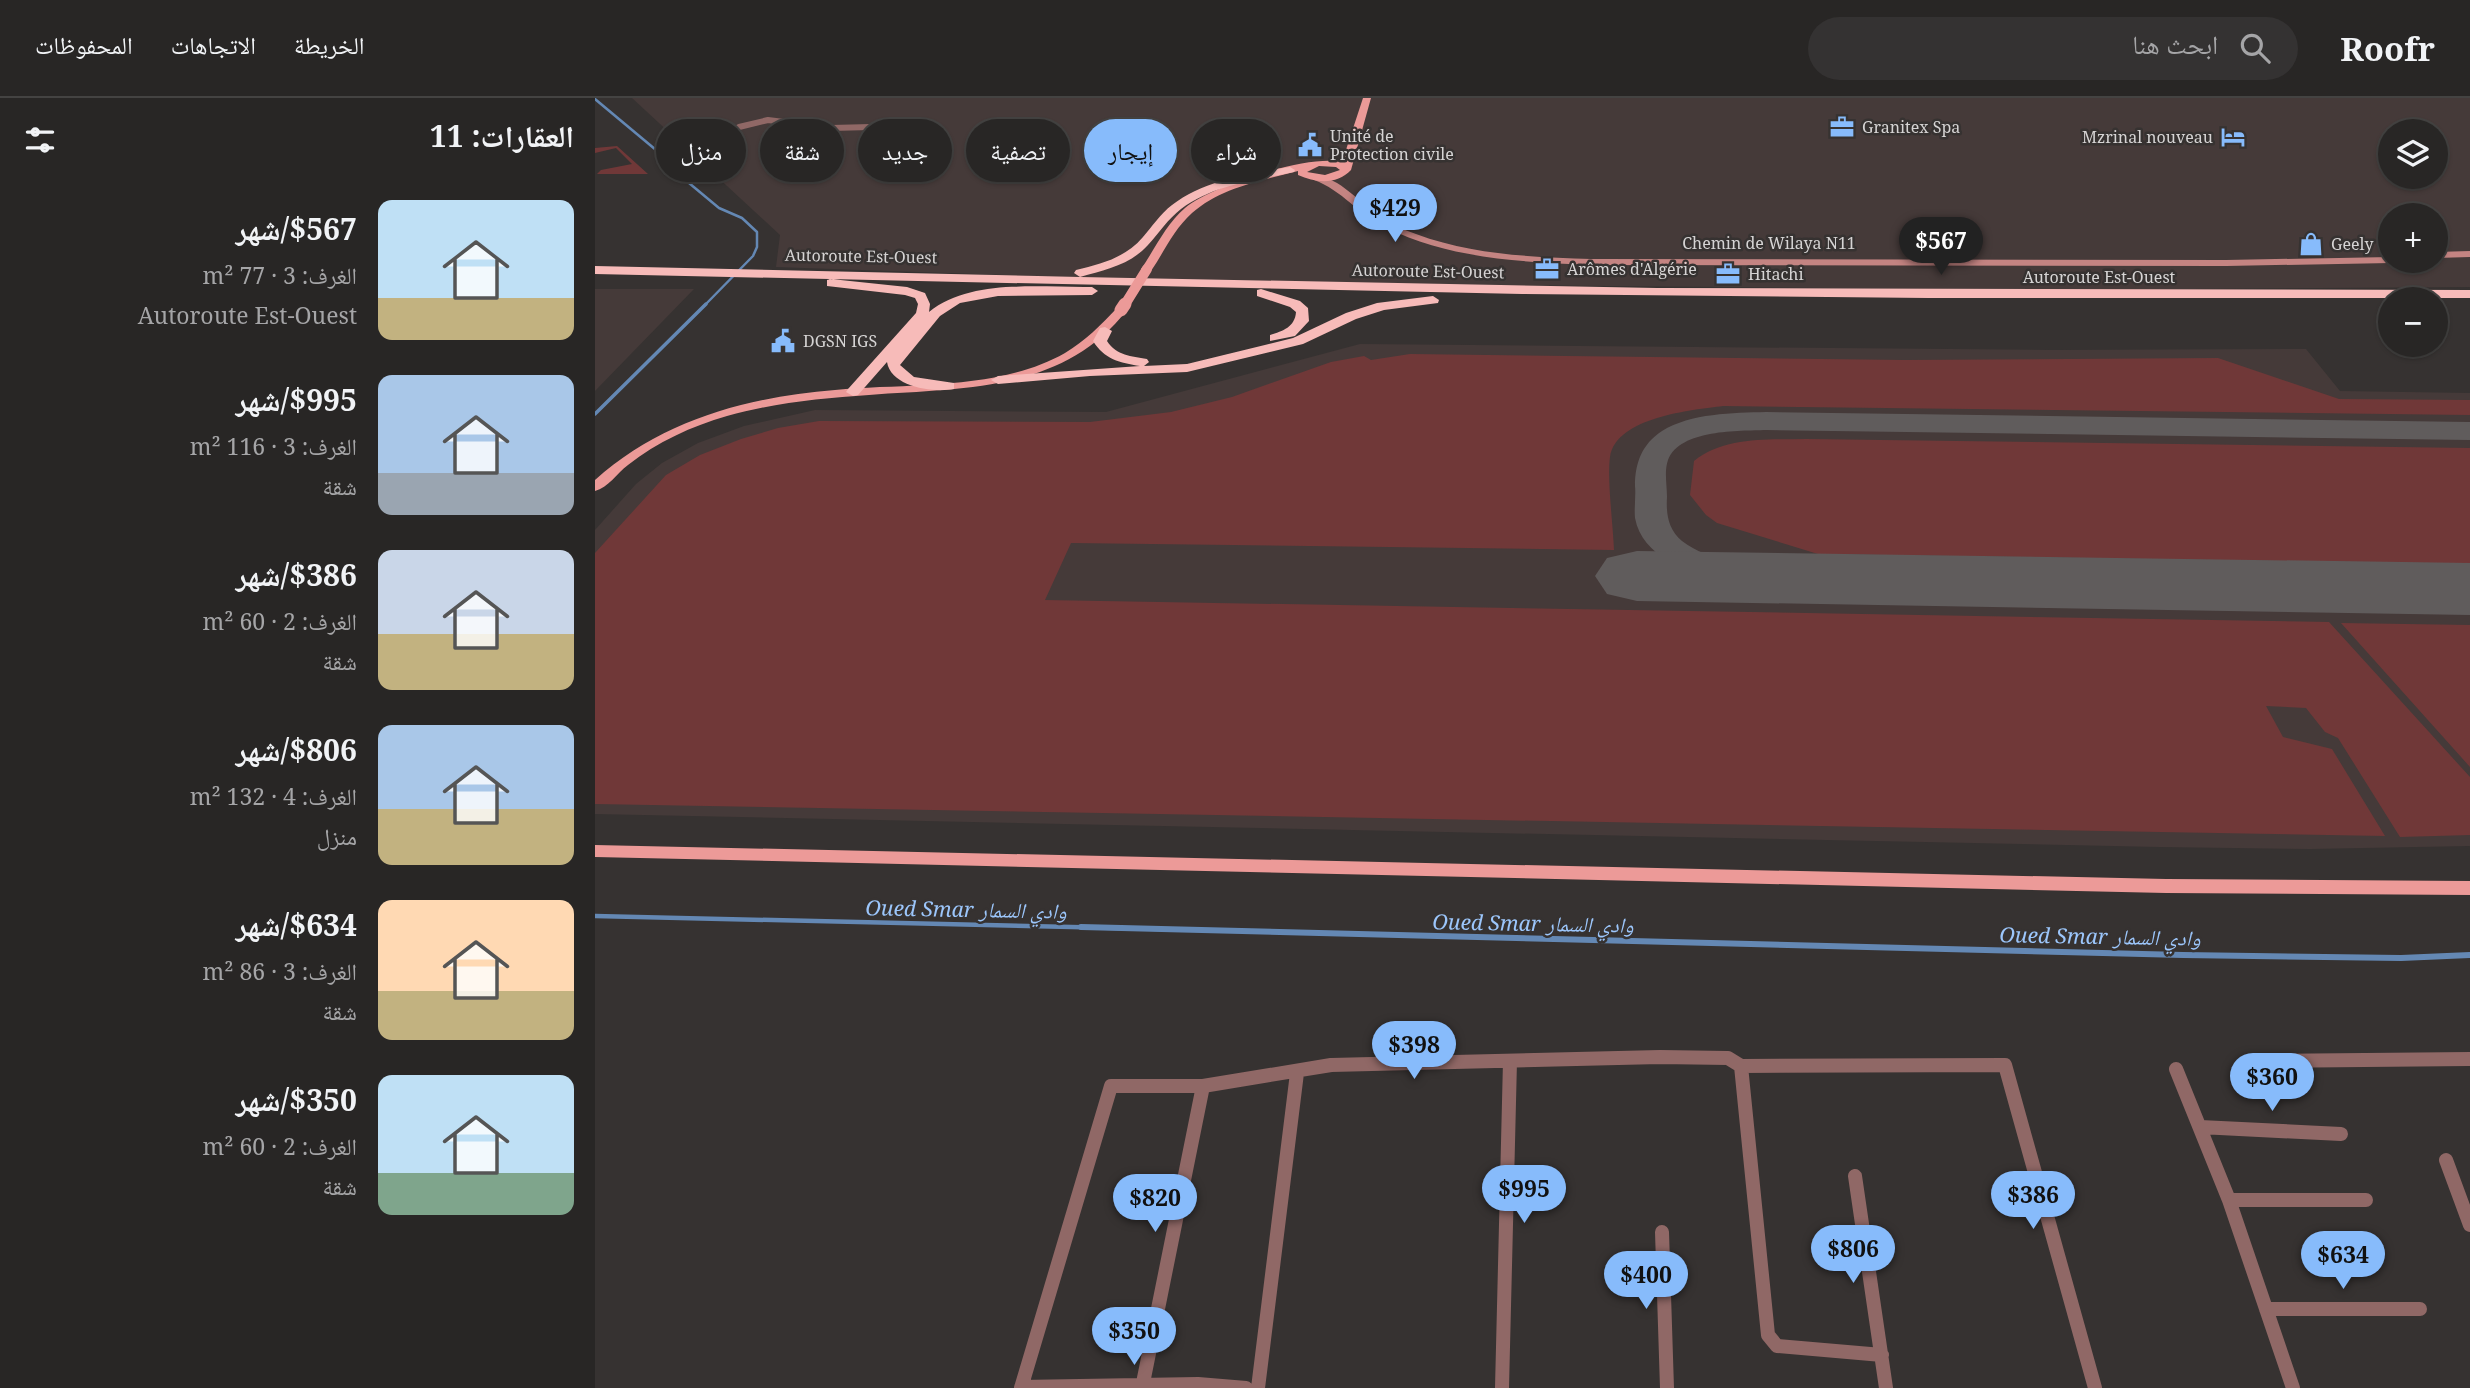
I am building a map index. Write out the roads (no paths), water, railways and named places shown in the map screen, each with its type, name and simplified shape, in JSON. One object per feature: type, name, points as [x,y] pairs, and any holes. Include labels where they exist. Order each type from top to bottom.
[{"type":"highway","points":[[944,275],[1054,275],[1080,273],[1103,267],[1123,260],[1136,250],[1175,208],[1190,199],[1246,178],[1290,170]]},
{"type":"highway","points":[[595,262],[627,263],[653,270]]},
{"type":"highway","name":"Autoroute Est-Ouest","points":[[595,270],[653,270],[714,275]]},
{"type":"highway","name":"Autoroute Est-Ouest","points":[[595,278],[944,275],[1573,291],[1912,295],[2470,294]]},
{"type":"highway","name":"Autoroute Est-Ouest","points":[[769,276],[820,281],[1480,299],[1942,303],[2378,302]]},
{"type":"highway","points":[[820,281],[907,291],[920,296],[924,304],[922,314],[853,392]]},
{"type":"highway","points":[[868,391],[944,306],[969,296],[998,292],[1109,290]]},
{"type":"highway","points":[[1105,331],[1100,341],[1104,350],[1117,358],[1153,363],[1174,361],[1269,340],[1290,333],[1302,321],[1303,311],[1295,304],[1261,293]]},
{"type":"highway","points":[[997,380],[1187,368],[1298,341],[1351,316],[1382,306],[1480,299]]},
{"type":"highway","points":[[2448,302],[2470,302]]},
{"type":"highway","points":[[894,360],[895,370],[907,379],[949,386]]},
{"type":"main road","points":[[595,487],[647,445],[694,422],[767,402],[997,380],[1033,372],[1062,361],[1105,331],[1188,211],[1232,188],[1290,170],[1330,177],[1345,170],[1367,98]]},
{"type":"main road","points":[[1311,174],[1318,163],[1338,154],[1358,127]]},
{"type":"main road","points":[[1318,163],[1331,163],[1345,170]]},
{"type":"main road","name":"Chemin de Wilaya N11","points":[[1345,170],[1347,184],[1367,205],[1399,224],[1447,240],[1530,255],[2378,258]]},
{"type":"main road","points":[[1232,188],[1311,174],[1333,184],[1365,212],[1391,227],[1440,244],[1493,256],[1591,262],[2186,263],[2378,258]]},
{"type":"main road","points":[[2448,257],[2470,256]]},
{"type":"main road","points":[[595,851],[2166,886],[2470,888]]},
{"type":"street","points":[[746,125],[768,120],[831,128],[858,127]]},
{"type":"street","points":[[1246,1388],[1198,1384],[1021,1387],[1111,1086],[1203,1086],[1297,1073],[1331,1065],[1674,1057],[1728,1058],[1741,1066],[2005,1065],[2095,1388]]},
{"type":"street","points":[[2273,1061],[2470,1059]]},
{"type":"street","points":[[1502,1388],[1510,1062]]},
{"type":"street","points":[[1741,1066],[1767,1335],[1777,1346],[1882,1355]]},
{"type":"street","points":[[2176,1069],[2229,1200],[2293,1388]]},
{"type":"street","points":[[1258,1388],[1297,1073]]},
{"type":"street","points":[[1142,1387],[1203,1086]]},
{"type":"street","points":[[2200,1127],[2341,1134]]},
{"type":"street","points":[[2446,1160],[2470,1225]]},
{"type":"street","points":[[1855,1176],[1886,1388]]},
{"type":"street","points":[[2229,1200],[2366,1200]]},
{"type":"street","points":[[1662,1232],[1667,1388]]},
{"type":"street","points":[[2266,1309],[2420,1309]]},
{"type":"waterway","name":"Oued Smar وادي السمار","points":[[595,99],[668,160],[689,183],[719,208],[742,218],[757,232],[757,247],[753,256],[705,305]]},
{"type":"waterway","name":"Oued Smar وادي السمار","points":[[595,414],[705,305]]},
{"type":"waterway","name":"Oued Smar وادي السمار","points":[[595,916],[1157,929]]},
{"type":"waterway","name":"Oued Smar وادي السمار","points":[[1081,927],[1157,929]]},
{"type":"waterway","name":"Oued Smar وادي السمار","points":[[1157,929],[2183,955],[2401,958],[2470,955]]},
{"type":"place","name":"Granitex Spa","points":[[1842,127]]},
{"type":"place","name":"Mzrinal nouveau","points":[[2233,137]]},
{"type":"place","name":"Unité de Protection civile","points":[[1310,145]]},
{"type":"place","name":"Geely","points":[[2311,244]]},
{"type":"place","name":"Arômes d'Algérie","points":[[1547,269]]},
{"type":"place","name":"Hitachi","points":[[1728,274]]},
{"type":"place","name":"DGSN IGS","points":[[783,341]]}]
